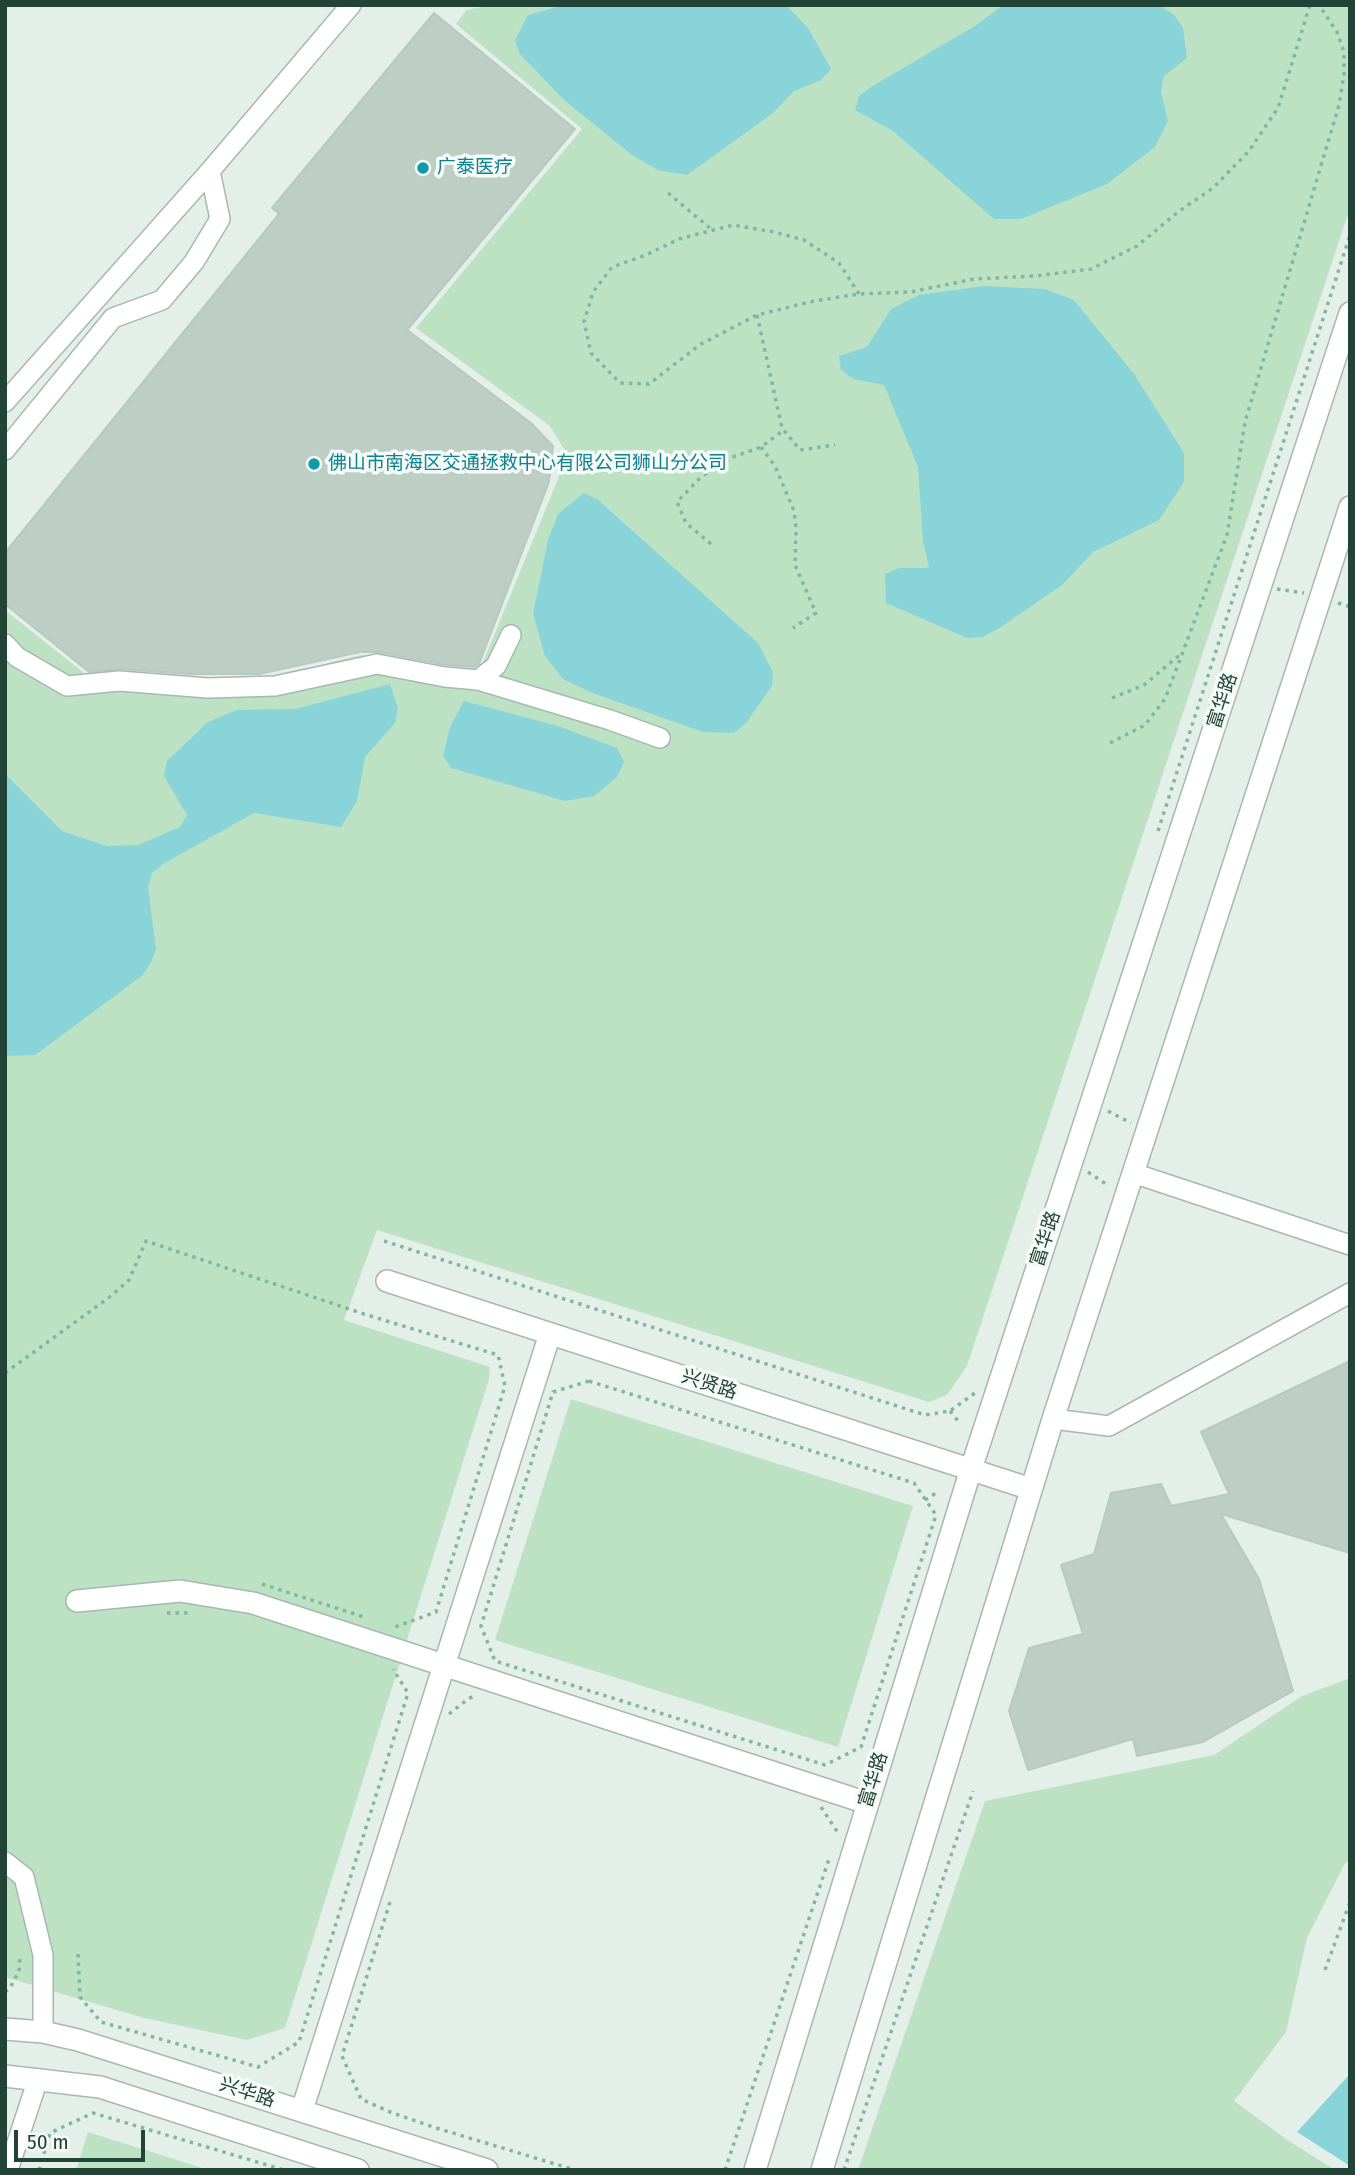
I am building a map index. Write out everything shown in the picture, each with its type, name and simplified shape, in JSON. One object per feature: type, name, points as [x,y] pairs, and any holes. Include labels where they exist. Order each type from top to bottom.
[{"type":"street","points":[[5,402],[210,171],[351,5]]},
{"type":"street","points":[[5,450],[113,318],[162,300],[194,261],[220,219],[210,171]]},
{"type":"street","name":"富华路","points":[[755,2170],[971,1469],[1350,313]]},
{"type":"street","points":[[822,2170],[1053,1419],[1350,507]]},
{"type":"street","points":[[478,680],[496,666],[511,635]]},
{"type":"street","points":[[5,644],[17,657],[67,686],[119,681],[208,688],[275,687],[377,664],[445,677],[478,680],[660,738]]},
{"type":"street","points":[[1133,1173],[1350,1245]]},
{"type":"street","name":"兴贤路","points":[[387,1282],[1031,1489]]},
{"type":"street","points":[[1053,1419],[1110,1426],[1350,1293]]},
{"type":"street","points":[[302,2110],[550,1334]]},
{"type":"street","points":[[77,1601],[180,1591],[253,1604],[445,1664],[867,1803]]},
{"type":"street","points":[[5,1862],[24,1877],[43,1955],[43,2032]]},
{"type":"street","name":"兴华路","points":[[5,2029],[43,2032],[89,2043],[486,2170]]},
{"type":"street","name":"兴华路","points":[[5,2076],[100,2087],[358,2170]]},
{"type":"street","points":[[8,2170],[38,2079]]},
{"type":"path","points":[[859,294],[839,263],[804,240],[733,225],[679,239],[612,267],[593,292],[584,322],[591,353],[620,383],[649,384],[701,344],[757,315],[814,301],[859,294],[910,292],[974,279],[1035,276],[1091,269],[1137,246],[1178,212],[1213,188],[1249,150],[1279,108],[1310,5]]},
{"type":"path","points":[[1110,743],[1145,725],[1165,699],[1227,535],[1245,422],[1339,105],[1344,75],[1344,52],[1337,32],[1319,5]]},
{"type":"path","points":[[668,193],[711,229]]},
{"type":"path","points":[[1156,839],[1350,235]]},
{"type":"path","points":[[757,315],[784,430],[800,450],[835,445]]},
{"type":"path","points":[[711,544],[686,523],[677,502],[701,477],[733,457],[761,447],[784,430]]},
{"type":"path","points":[[761,447],[775,467],[794,511],[795,565],[816,613],[793,628]]},
{"type":"path","points":[[1275,589],[1307,594]]},
{"type":"path","points":[[1333,601],[1348,606],[1350,602]]},
{"type":"path","points":[[1112,698],[1144,685],[1183,652]]},
{"type":"path","points":[[1108,1111],[1138,1126]]},
{"type":"path","points":[[1087,1172],[1116,1191]]},
{"type":"path","points":[[5,1374],[129,1280],[146,1241],[498,1355],[505,1386],[436,1612],[397,1628],[384,1624]]},
{"type":"path","points":[[384,1241],[925,1415],[950,1411],[978,1391]]},
{"type":"path","points":[[589,1381],[914,1483],[925,1500],[936,1515],[861,1747],[825,1765],[495,1661],[481,1626],[554,1392],[589,1381]]},
{"type":"path","points":[[950,1411],[959,1422]]},
{"type":"path","points":[[925,1500],[936,1493]]},
{"type":"path","points":[[255,1584],[268,1585],[371,1619]]},
{"type":"path","points":[[156,1613],[194,1613]]},
{"type":"path","points":[[78,1954],[80,1997],[101,2022],[258,2067],[299,2042],[408,1693],[388,1660]]},
{"type":"path","points":[[445,1726],[450,1712],[478,1694]]},
{"type":"path","points":[[844,2170],[972,1791]]},
{"type":"path","points":[[816,1800],[838,1831],[834,1843]]},
{"type":"path","points":[[725,2170],[830,1855]]},
{"type":"path","points":[[392,1898],[342,2056],[361,2099],[433,2127],[575,2170]]},
{"type":"path","points":[[1325,1970],[1350,1902]]},
{"type":"path","points":[[5,1992],[19,1971],[20,1956]]},
{"type":"path","points":[[81,2008],[87,2005]]},
{"type":"path","points":[[40,2170],[50,2133],[93,2113],[284,2170]]},
{"type":"path","points":[[71,2116],[74,2122]]},
{"type":"green space","points":[[492,5],[1350,5],[1350,208],[967,1366],[947,1395],[929,1402],[377,1230],[344,1320],[490,1367],[489,1379],[285,2028],[247,2040],[144,2018],[5,1977],[5,610],[89,677],[258,681],[361,655],[474,674],[479,672],[558,479],[565,451],[550,426],[416,328],[582,129],[456,24],[466,10]]},
{"type":"green space","points":[[571,1399],[913,1506],[838,1747],[495,1640]]},
{"type":"green space","points":[[1350,1678],[1350,1861],[1345,1863],[1307,1938],[1286,2032],[1234,2101],[1335,2170],[858,2170],[985,1801],[1214,1755],[1302,1696]]},
{"type":"green space","points":[[88,2132],[209,2170],[76,2170]]},
{"type":"water","points":[[564,5],[786,5],[808,28],[831,69],[821,80],[794,91],[773,113],[687,175],[658,170],[632,155],[563,99],[520,54],[515,40],[528,15]]},
{"type":"water","points":[[1003,5],[1159,5],[1174,15],[1183,28],[1187,58],[1164,76],[1161,92],[1168,121],[1155,147],[1107,184],[1021,219],[994,219],[893,131],[855,110],[859,96],[871,87],[975,26]]},
{"type":"water","points":[[984,286],[1045,289],[1074,300],[1134,374],[1184,453],[1184,482],[1159,520],[1093,552],[1062,585],[998,629],[982,637],[967,638],[886,603],[885,574],[899,568],[929,568],[923,541],[918,467],[884,385],[853,379],[841,370],[839,356],[867,347],[891,309],[919,295]]},
{"type":"water","points":[[584,493],[598,500],[758,643],[773,672],[772,686],[746,723],[734,733],[703,732],[590,692],[563,679],[545,656],[533,614],[548,540],[558,514]]},
{"type":"water","points":[[390,684],[398,709],[395,723],[365,757],[357,801],[341,827],[254,813],[163,864],[152,873],[148,887],[156,949],[143,975],[35,1055],[5,1056],[5,774],[62,831],[107,846],[138,845],[180,827],[187,815],[164,776],[167,761],[208,722],[237,710],[295,709]]},
{"type":"water","points":[[464,701],[558,726],[617,748],[624,762],[617,777],[594,796],[565,801],[451,768],[443,756],[450,727]]},
{"type":"water","points":[[1350,2074],[1350,2166],[1297,2132]]},
{"type":"building","name":"佛山市南海区交通拯救中心有限公司狮山分公司","points":[[434,13],[575,129],[407,330],[531,423],[553,446],[549,482],[479,664],[474,667],[447,665],[379,652],[360,652],[259,674],[189,674],[120,669],[89,672],[5,604],[5,553],[279,214],[272,208]]},
{"type":"building","points":[[1350,1361],[1350,1553],[1221,1514],[1259,1579],[1293,1691],[1203,1742],[1137,1756],[1133,1739],[1028,1770],[1009,1711],[1029,1648],[1083,1634],[1061,1565],[1094,1554],[1111,1493],[1161,1484],[1171,1506],[1229,1494],[1201,1432]]},
{"type":"place","name":"广泰医疗","points":[[423,168]]},
{"type":"place","name":"佛山市南海区交通拯救中心有限公司狮山分公司","points":[[314,464]]}]
